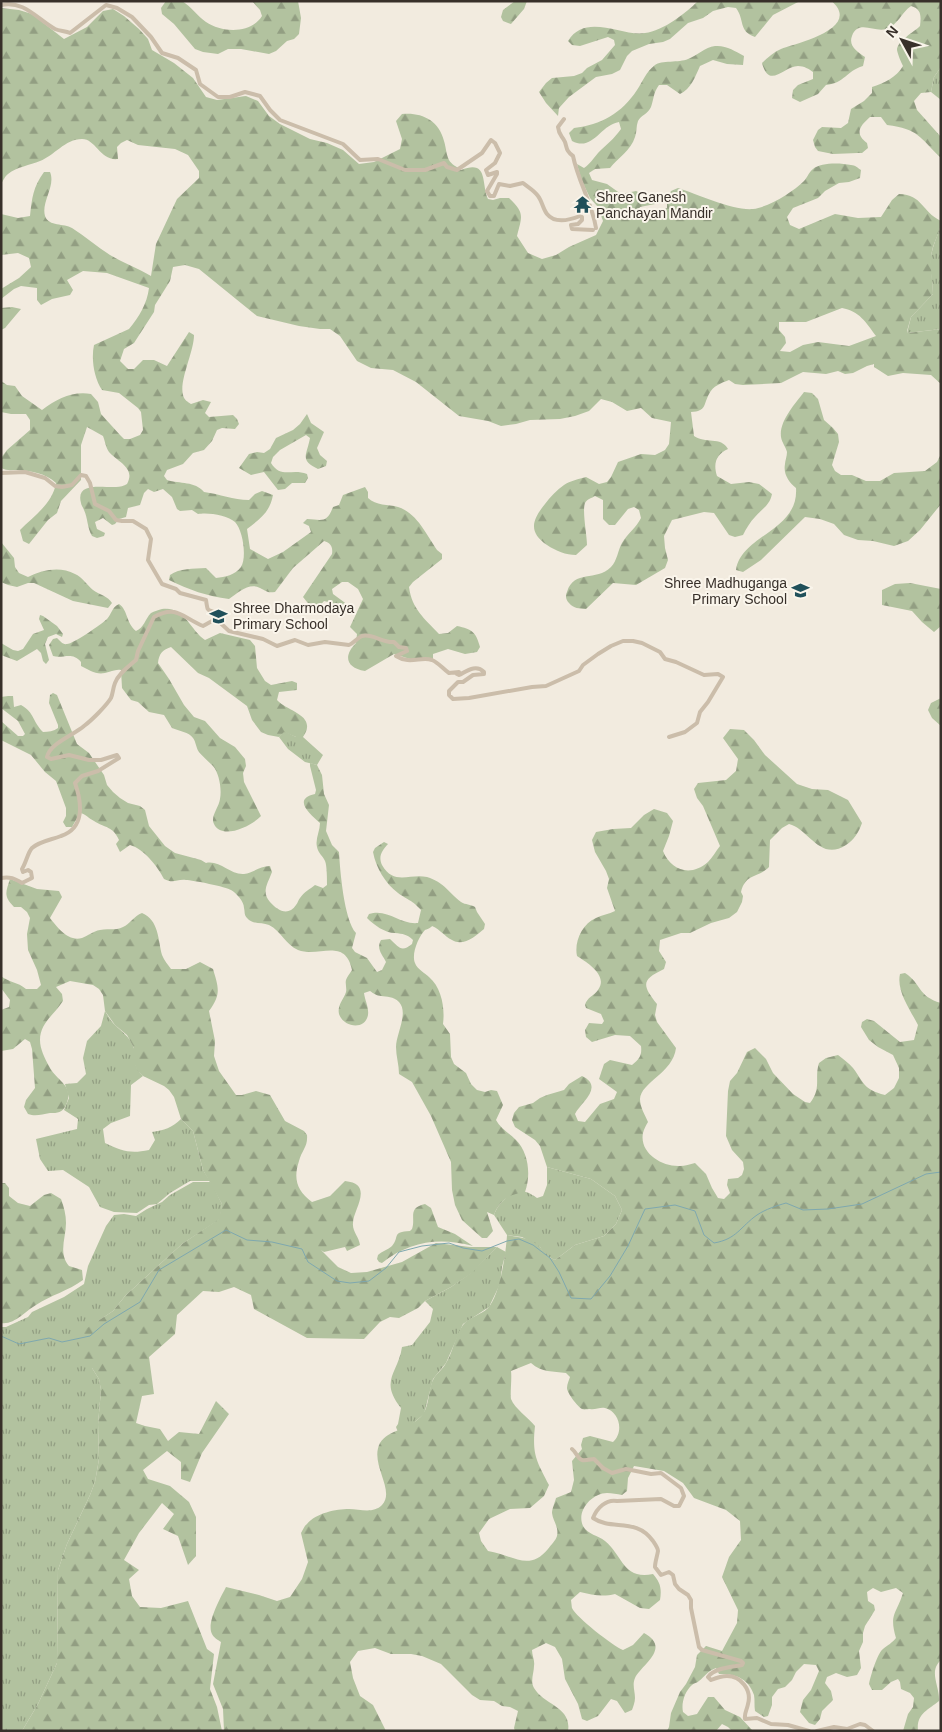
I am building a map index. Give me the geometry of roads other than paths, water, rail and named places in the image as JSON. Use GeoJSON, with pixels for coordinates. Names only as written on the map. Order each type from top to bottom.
{"type":"FeatureCollection","features":[{"type":"Feature","properties":{"kind":"street"},"geometry":{"type":"LineString","coordinates":[[1,5],[9,3],[23,6],[56,30],[70,33],[106,5],[117,8],[132,17],[151,37],[162,53],[178,58],[196,70],[200,84],[218,97],[230,97],[245,92],[260,96],[280,120],[343,144],[360,160],[378,159],[405,170],[425,170],[444,163],[447,167],[457,170],[482,153],[491,140],[500,154],[495,163],[486,170],[488,175],[497,172],[488,191],[490,196],[494,196],[500,184],[510,186],[523,183],[538,195],[546,213],[550,217],[567,220],[580,216],[582,220],[578,224],[571,224],[572,229],[594,229],[594,219],[579,181],[572,156],[559,135],[558,127],[564,119]]}},
{"type":"Feature","properties":{"kind":"street"},"geometry":{"type":"LineString","coordinates":[[1,473],[25,472],[45,478],[55,486],[62,488],[72,485],[81,475],[86,476],[90,483],[95,504],[109,511],[116,520],[122,522],[132,521],[146,530],[150,539],[148,560],[159,581],[180,593],[206,600],[207,609],[218,614],[203,626],[181,613],[163,613],[154,617],[138,651],[136,660],[118,678],[111,698],[84,726],[65,737],[54,747],[47,757],[51,759],[69,754],[89,760],[101,760],[117,755],[119,758],[98,771],[82,776],[75,783],[80,810],[78,823],[69,833],[46,840],[33,847],[22,869],[23,872],[28,870],[31,872],[32,878],[22,883],[14,878],[1,878]]}},
{"type":"Feature","properties":{"kind":"street"},"geometry":{"type":"LineString","coordinates":[[215,618],[229,631],[264,640],[277,646],[295,640],[312,645],[325,642],[349,645],[363,636],[372,636],[383,641],[394,642],[399,647],[406,648],[407,651],[396,656],[399,658],[410,661],[430,659],[449,673],[459,672],[457,674],[459,675],[476,668],[484,672],[484,674],[473,675],[453,686],[449,691],[449,695],[453,699],[546,686],[579,671],[583,665],[611,646],[623,641],[642,643],[660,652],[666,659],[704,675],[718,674],[723,677],[700,712],[697,723],[685,732],[669,737]]}},
{"type":"Feature","properties":{"kind":"street"},"geometry":{"type":"LineString","coordinates":[[572,1449],[577,1452],[579,1458],[583,1460],[594,1459],[603,1468],[612,1473],[626,1469],[651,1474],[661,1473],[680,1488],[684,1496],[679,1506],[674,1506],[661,1499],[617,1502],[612,1500],[606,1501],[593,1518],[600,1521],[627,1525],[646,1533],[654,1542],[658,1550],[655,1567],[661,1575],[669,1572],[673,1576],[675,1584],[691,1600],[699,1647],[702,1650],[743,1663],[742,1666],[716,1670],[708,1677],[711,1680],[721,1676],[730,1676],[743,1683],[749,1696],[744,1714],[745,1719],[757,1718],[771,1724],[788,1725],[809,1731]]}},
{"type":"Feature","properties":{"kind":"street"},"geometry":{"type":"LineString","coordinates":[[817,1731],[834,1727],[847,1729],[860,1724],[873,1731]]}},
{"type":"Feature","properties":{"kind":"waterway"},"geometry":{"type":"LineString","coordinates":[[1,1336],[19,1344],[49,1338],[62,1342],[90,1336],[104,1324],[140,1302],[159,1270],[226,1230],[247,1240],[272,1242],[302,1249],[308,1262],[337,1281],[350,1283],[369,1281],[386,1268],[399,1252],[422,1246],[449,1243],[463,1248],[482,1251],[507,1241],[519,1239],[533,1245],[550,1258],[571,1298],[591,1299],[610,1276],[628,1246],[645,1209],[675,1205],[695,1211],[704,1235],[714,1243],[728,1239],[751,1219],[767,1209],[779,1205],[786,1203],[803,1210],[828,1209],[862,1204],[926,1174],[941,1172]]}},
{"type":"Feature","properties":{"kind":"place","name":"Shree Ganesh Panchayan Mandir"},"geometry":{"type":"Point","coordinates":[582,205]}},
{"type":"Feature","properties":{"kind":"place","name":"Shree Madhuganga Primary School"},"geometry":{"type":"Point","coordinates":[801,591]}},
{"type":"Feature","properties":{"kind":"place","name":"Shree Dharmodaya Primary School"},"geometry":{"type":"Point","coordinates":[219,616]}}]}
